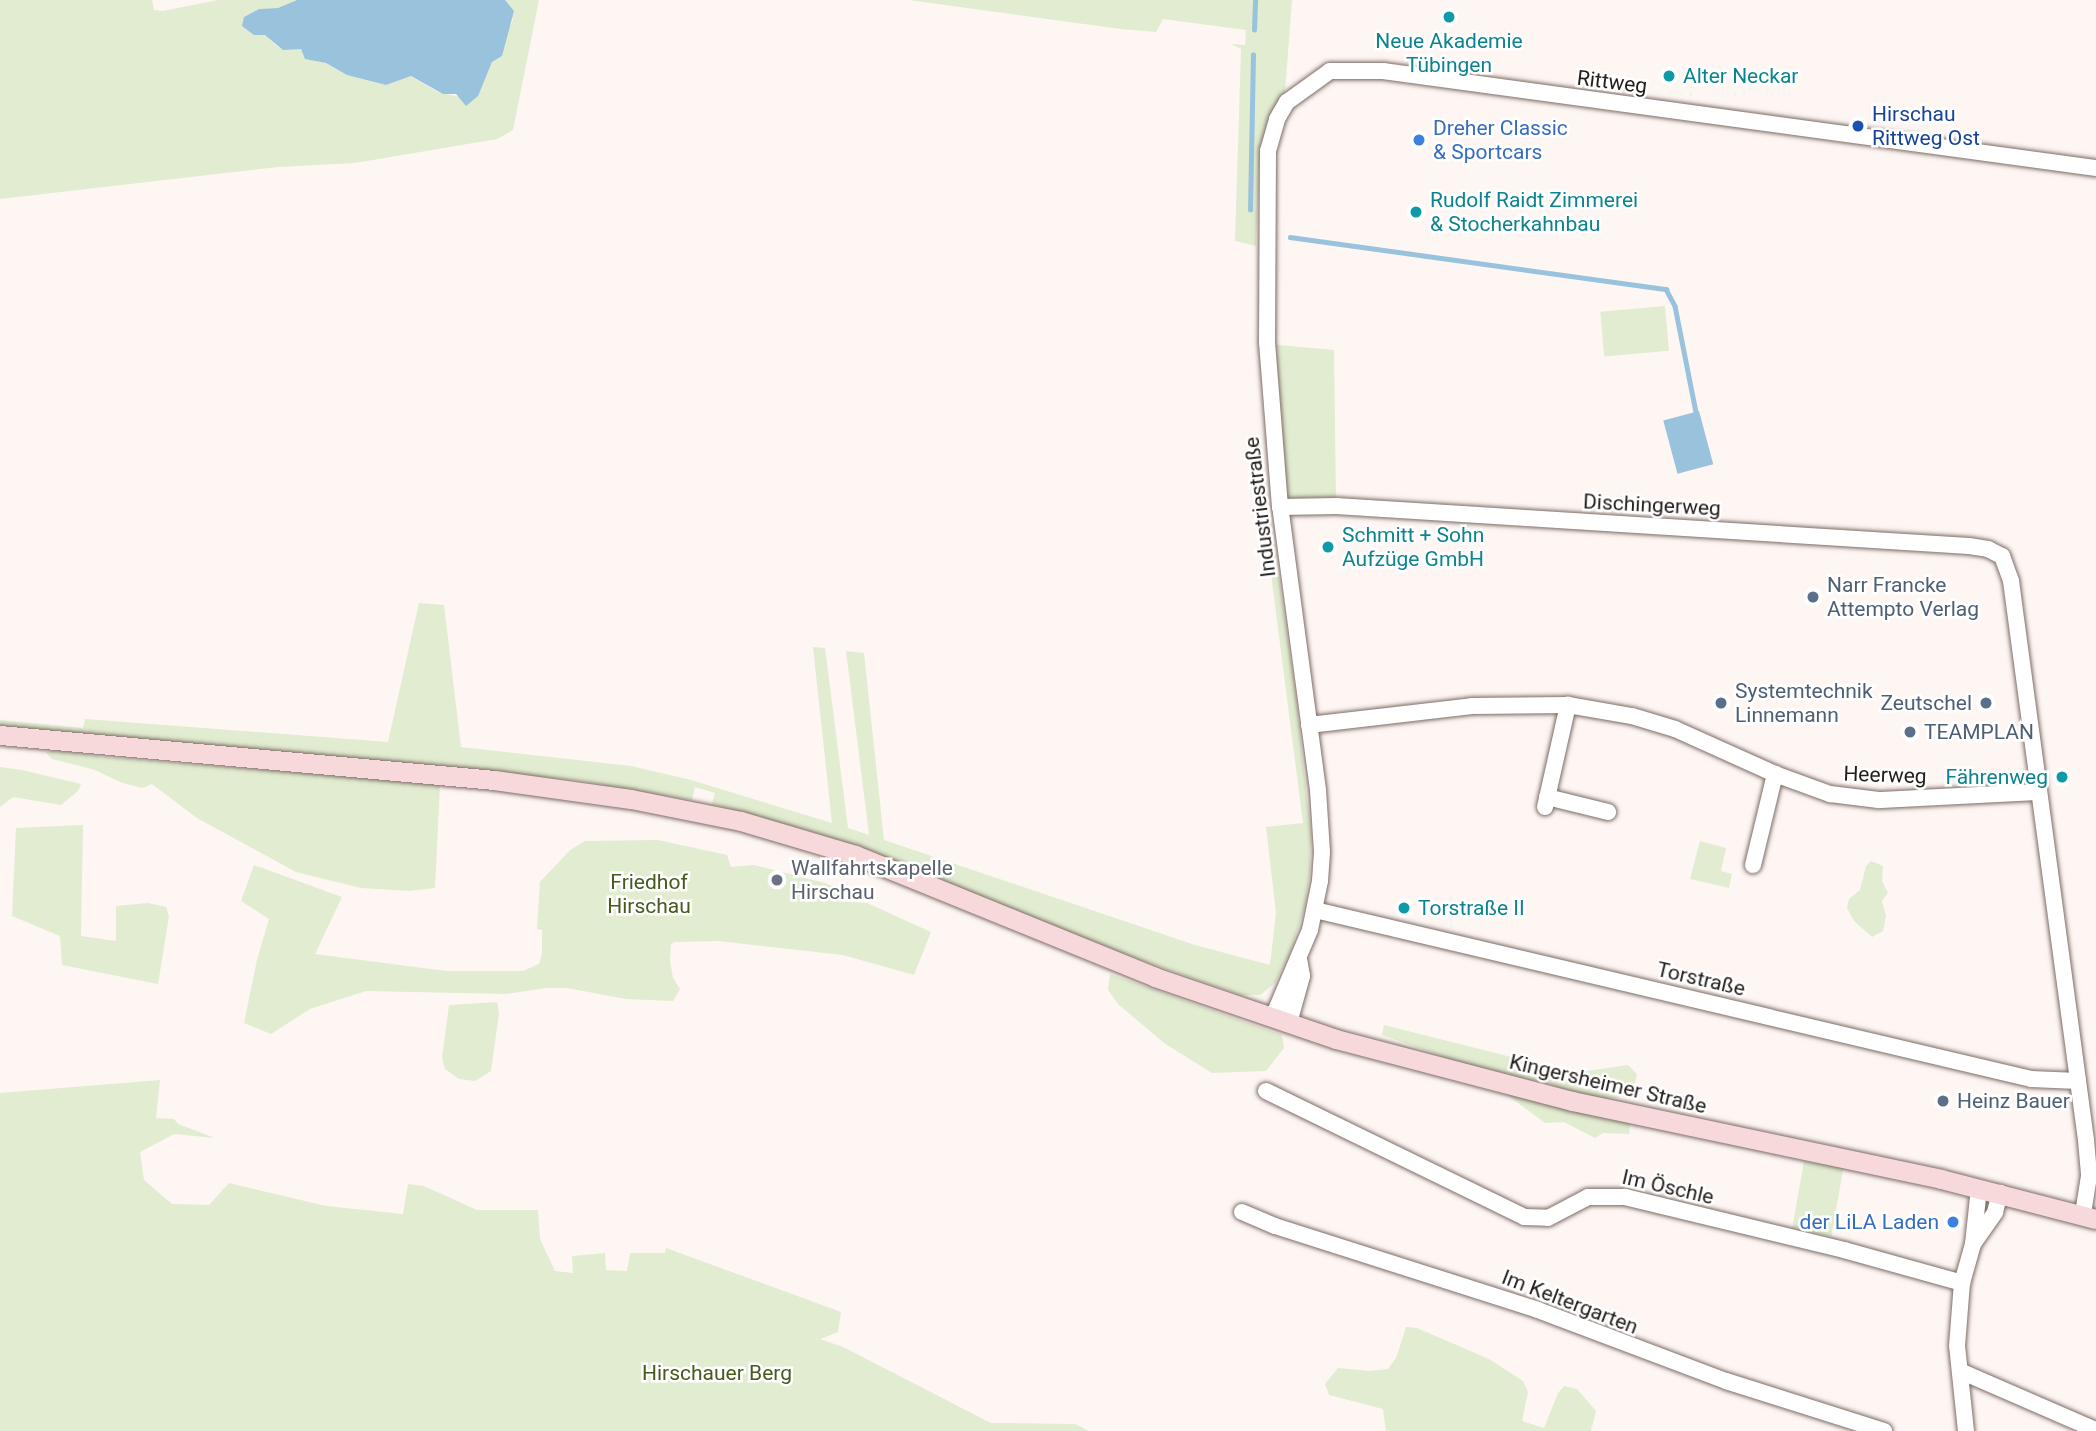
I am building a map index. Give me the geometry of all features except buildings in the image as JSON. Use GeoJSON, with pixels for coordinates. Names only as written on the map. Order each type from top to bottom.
{"type":"FeatureCollection","features":[{"type":"Feature","properties":{"kind":"main road","name":"Kingersheimer Straße"},"geometry":{"type":"LineString","coordinates":[[0,735],[494,780],[684,808],[787,833],[855,855],[1119,963],[1281,1020],[1423,1064],[1572,1101],[1979,1188],[2090,1217]]}},
{"type":"Feature","properties":{"kind":"street","name":"Rittweg"},"geometry":{"type":"LineString","coordinates":[[1330,71],[1383,71],[2096,168]]}},
{"type":"Feature","properties":{"kind":"street","name":"Industriestraße"},"geometry":{"type":"LineString","coordinates":[[1281,1020],[1302,976],[1299,959],[1315,910],[1322,867],[1322,835],[1280,507],[1267,343],[1268,150],[1282,108],[1297,92],[1330,71]]}},
{"type":"Feature","properties":{"kind":"street","name":"Dischingerweg"},"geometry":{"type":"LineString","coordinates":[[1280,507],[1336,506],[1969,546],[1996,552],[2009,571],[2039,792]]}},
{"type":"Feature","properties":{"kind":"street","name":"Heerweg"},"geometry":{"type":"LineString","coordinates":[[1309,725],[1472,706],[1568,705],[1632,716],[1675,729],[1774,774],[1830,794],[1865,800],[2039,792]]}},
{"type":"Feature","properties":{"kind":"street"},"geometry":{"type":"LineString","coordinates":[[1568,705],[1546,802],[1608,812]]}},
{"type":"Feature","properties":{"kind":"street"},"geometry":{"type":"LineString","coordinates":[[1753,865],[1774,774]]}},
{"type":"Feature","properties":{"kind":"street"},"geometry":{"type":"LineString","coordinates":[[2039,792],[2078,1081],[2091,1138],[2090,1217]]}},
{"type":"Feature","properties":{"kind":"street","name":"Torstraße"},"geometry":{"type":"LineString","coordinates":[[1315,910],[2019,1076],[2046,1082],[2078,1081]]}},
{"type":"Feature","properties":{"kind":"street","name":"Im Öschle"},"geometry":{"type":"LineString","coordinates":[[1266,1091],[1524,1217],[1548,1218],[1588,1197],[1625,1197],[1844,1250],[1962,1283]]}},
{"type":"Feature","properties":{"kind":"street"},"geometry":{"type":"LineString","coordinates":[[1966,1431],[1957,1338],[1962,1283],[1973,1244],[1979,1188]]}},
{"type":"Feature","properties":{"kind":"street"},"geometry":{"type":"LineString","coordinates":[[1973,1244],[1996,1212],[2000,1193]]}},
{"type":"Feature","properties":{"kind":"street","name":"Im Keltergarten"},"geometry":{"type":"LineString","coordinates":[[1242,1212],[1275,1226],[1538,1310],[1726,1381],[1884,1431]]}},
{"type":"Feature","properties":{"kind":"street"},"geometry":{"type":"LineString","coordinates":[[1961,1371],[2096,1430]]}},
{"type":"Feature","properties":{"kind":"green space"},"geometry":{"type":"Polygon","coordinates":[[[0,0],[152,0],[154,10],[163,11],[218,0],[297,0],[278,8],[259,9],[244,17],[257,35],[266,35],[278,47],[301,49],[306,59],[326,63],[347,75],[386,85],[410,76],[438,92],[460,97],[488,72],[492,62],[502,56],[506,34],[513,20],[505,0],[539,0],[513,130],[497,139],[355,163],[278,167],[0,199],[0,0]]]}},
{"type":"Feature","properties":{"kind":"green space"},"geometry":{"type":"Polygon","coordinates":[[[909,0],[1292,0],[1285,92],[1273,110],[1260,148],[1256,246],[1235,241],[1241,49],[1231,44],[1245,45],[1246,30],[1163,19],[1156,32],[1121,29],[909,0]]]}},
{"type":"Feature","properties":{"kind":"green space"},"geometry":{"type":"Polygon","coordinates":[[[1665,306],[1669,351],[1604,356],[1600,312],[1665,306]]]}},
{"type":"Feature","properties":{"kind":"green space"},"geometry":{"type":"Polygon","coordinates":[[[1268,344],[1334,350],[1336,502],[1280,499],[1268,344]]]}},
{"type":"Feature","properties":{"kind":"green space"},"geometry":{"type":"Polygon","coordinates":[[[1261,496],[1267,496],[1295,689],[1311,834],[1310,873],[1304,910],[1291,950],[1275,983],[1260,995],[1240,995],[1130,956],[816,833],[712,804],[715,793],[695,787],[692,800],[575,780],[0,729],[0,720],[83,728],[85,719],[388,742],[419,603],[444,605],[461,747],[631,766],[691,780],[832,823],[813,647],[825,648],[848,828],[869,835],[846,651],[864,653],[884,840],[1195,945],[1270,965],[1276,913],[1266,827],[1303,823],[1261,496]]]}},
{"type":"Feature","properties":{"kind":"green space"},"geometry":{"type":"Polygon","coordinates":[[[56,750],[104,757],[440,784],[435,888],[409,891],[361,888],[296,872],[197,818],[152,784],[142,788],[123,783],[92,769],[52,759],[45,752],[56,750]]]}},
{"type":"Feature","properties":{"kind":"green space"},"geometry":{"type":"Polygon","coordinates":[[[0,767],[81,784],[78,791],[61,805],[13,797],[0,807],[0,767]]]}},
{"type":"Feature","properties":{"kind":"green space"},"geometry":{"type":"Polygon","coordinates":[[[83,825],[81,936],[116,941],[116,906],[148,903],[166,907],[169,916],[158,984],[62,965],[60,936],[12,916],[16,828],[83,825]]]}},
{"type":"Feature","properties":{"kind":"green space","name":"Friedhof Hirschau"},"geometry":{"type":"Polygon","coordinates":[[[658,840],[727,855],[731,867],[754,865],[825,883],[846,892],[851,902],[867,903],[931,932],[914,975],[843,955],[718,941],[675,942],[671,944],[670,961],[673,978],[680,989],[673,1001],[626,999],[567,988],[507,994],[366,991],[310,1009],[271,1034],[244,1023],[269,919],[241,901],[254,865],[342,897],[315,954],[446,971],[523,971],[539,964],[542,954],[542,930],[537,929],[540,882],[570,850],[585,841],[658,840]]]}},
{"type":"Feature","properties":{"kind":"green space"},"geometry":{"type":"Polygon","coordinates":[[[1700,841],[1726,848],[1721,871],[1732,874],[1729,888],[1690,879],[1700,841]]]}},
{"type":"Feature","properties":{"kind":"green space"},"geometry":{"type":"Polygon","coordinates":[[[1871,861],[1883,866],[1882,881],[1888,893],[1882,901],[1886,916],[1883,931],[1872,937],[1854,921],[1847,908],[1849,899],[1860,890],[1866,866],[1871,861]]]}},
{"type":"Feature","properties":{"kind":"green space"},"geometry":{"type":"Polygon","coordinates":[[[1110,974],[1282,1035],[1284,1048],[1266,1071],[1212,1073],[1164,1043],[1118,1004],[1108,990],[1110,974]]]}},
{"type":"Feature","properties":{"kind":"green space"},"geometry":{"type":"Polygon","coordinates":[[[497,1002],[499,1013],[491,1071],[475,1081],[459,1079],[445,1069],[442,1058],[449,1005],[497,1002]]]}},
{"type":"Feature","properties":{"kind":"green space"},"geometry":{"type":"Polygon","coordinates":[[[1384,1025],[1574,1073],[1628,1065],[1637,1074],[1634,1087],[1623,1097],[1606,1099],[1572,1093],[1550,1084],[1469,1066],[1382,1035],[1384,1025]]]}},
{"type":"Feature","properties":{"kind":"green space","name":"Hirschauer Berg"},"geometry":{"type":"Polygon","coordinates":[[[160,1080],[156,1118],[174,1119],[178,1124],[215,1138],[174,1134],[140,1152],[144,1180],[172,1204],[209,1205],[229,1183],[326,1206],[403,1214],[408,1184],[424,1186],[477,1210],[538,1210],[540,1239],[555,1271],[573,1273],[572,1256],[605,1253],[606,1270],[627,1271],[630,1253],[665,1253],[666,1248],[841,1312],[838,1332],[820,1339],[843,1347],[991,1423],[1075,1424],[1089,1431],[0,1431],[0,1093],[160,1080]]]}},
{"type":"Feature","properties":{"kind":"green space"},"geometry":{"type":"Polygon","coordinates":[[[1502,1091],[1616,1117],[1630,1123],[1629,1134],[1603,1133],[1595,1138],[1564,1122],[1545,1123],[1502,1091]]]}},
{"type":"Feature","properties":{"kind":"green space"},"geometry":{"type":"Polygon","coordinates":[[[1804,1161],[1843,1168],[1831,1236],[1792,1229],[1804,1161]]]}},
{"type":"Feature","properties":{"kind":"green space"},"geometry":{"type":"Polygon","coordinates":[[[1406,1327],[1417,1328],[1489,1359],[1523,1381],[1528,1392],[1522,1421],[1544,1428],[1558,1393],[1564,1386],[1577,1389],[1596,1411],[1591,1431],[1386,1431],[1383,1409],[1329,1395],[1325,1384],[1338,1368],[1370,1371],[1388,1369],[1396,1358],[1406,1327]]]}},
{"type":"Feature","properties":{"kind":"water"},"geometry":{"type":"Polygon","coordinates":[[[297,0],[505,0],[514,11],[502,56],[492,62],[478,96],[466,106],[456,94],[443,94],[411,76],[386,85],[347,75],[326,63],[305,59],[301,49],[283,50],[265,35],[254,35],[242,26],[244,17],[259,9],[278,8],[297,0]]]}},
{"type":"Feature","properties":{"kind":"water"},"geometry":{"type":"Polygon","coordinates":[[[1699,411],[1713,464],[1677,474],[1663,421],[1699,411]]]}},
{"type":"Feature","properties":{"kind":"waterway"},"geometry":{"type":"LineString","coordinates":[[1254,30],[1255,0]]}},
{"type":"Feature","properties":{"kind":"waterway"},"geometry":{"type":"LineString","coordinates":[[1250,210],[1253,55]]}},
{"type":"Feature","properties":{"kind":"waterway"},"geometry":{"type":"LineString","coordinates":[[1290,237],[1666,289],[1675,306],[1696,412]]}},
{"type":"Feature","properties":{"kind":"place","name":"Neue Akademie Tübingen"},"geometry":{"type":"Point","coordinates":[1449,17]}},
{"type":"Feature","properties":{"kind":"place","name":"Alter Neckar"},"geometry":{"type":"Point","coordinates":[1669,76]}},
{"type":"Feature","properties":{"kind":"place","name":"Hirschau Rittweg Ost"},"geometry":{"type":"Point","coordinates":[1858,126]}},
{"type":"Feature","properties":{"kind":"place","name":"Dreher Classic & Sportcars"},"geometry":{"type":"Point","coordinates":[1419,140]}},
{"type":"Feature","properties":{"kind":"place","name":"Rudolf Raidt Zimmerei & Stocherkahnbau"},"geometry":{"type":"Point","coordinates":[1416,212]}},
{"type":"Feature","properties":{"kind":"place","name":"Schmitt + Sohn Aufzüge GmbH"},"geometry":{"type":"Point","coordinates":[1328,547]}},
{"type":"Feature","properties":{"kind":"place","name":"Narr Francke Attempto Verlag"},"geometry":{"type":"Point","coordinates":[1813,597]}},
{"type":"Feature","properties":{"kind":"place","name":"Systemtechnik Linnemann"},"geometry":{"type":"Point","coordinates":[1721,703]}},
{"type":"Feature","properties":{"kind":"place","name":"Zeutschel"},"geometry":{"type":"Point","coordinates":[1986,703]}},
{"type":"Feature","properties":{"kind":"place","name":"TEAMPLAN"},"geometry":{"type":"Point","coordinates":[1910,732]}},
{"type":"Feature","properties":{"kind":"place","name":"Fährenweg"},"geometry":{"type":"Point","coordinates":[2062,777]}},
{"type":"Feature","properties":{"kind":"place","name":"Wallfahrtskapelle Hirschau"},"geometry":{"type":"Point","coordinates":[777,880]}},
{"type":"Feature","properties":{"kind":"place","name":"Torstraße II"},"geometry":{"type":"Point","coordinates":[1404,908]}},
{"type":"Feature","properties":{"kind":"place","name":"Heinz Bauer"},"geometry":{"type":"Point","coordinates":[1943,1101]}},
{"type":"Feature","properties":{"kind":"place","name":"der LiLA Laden"},"geometry":{"type":"Point","coordinates":[1953,1222]}}]}
